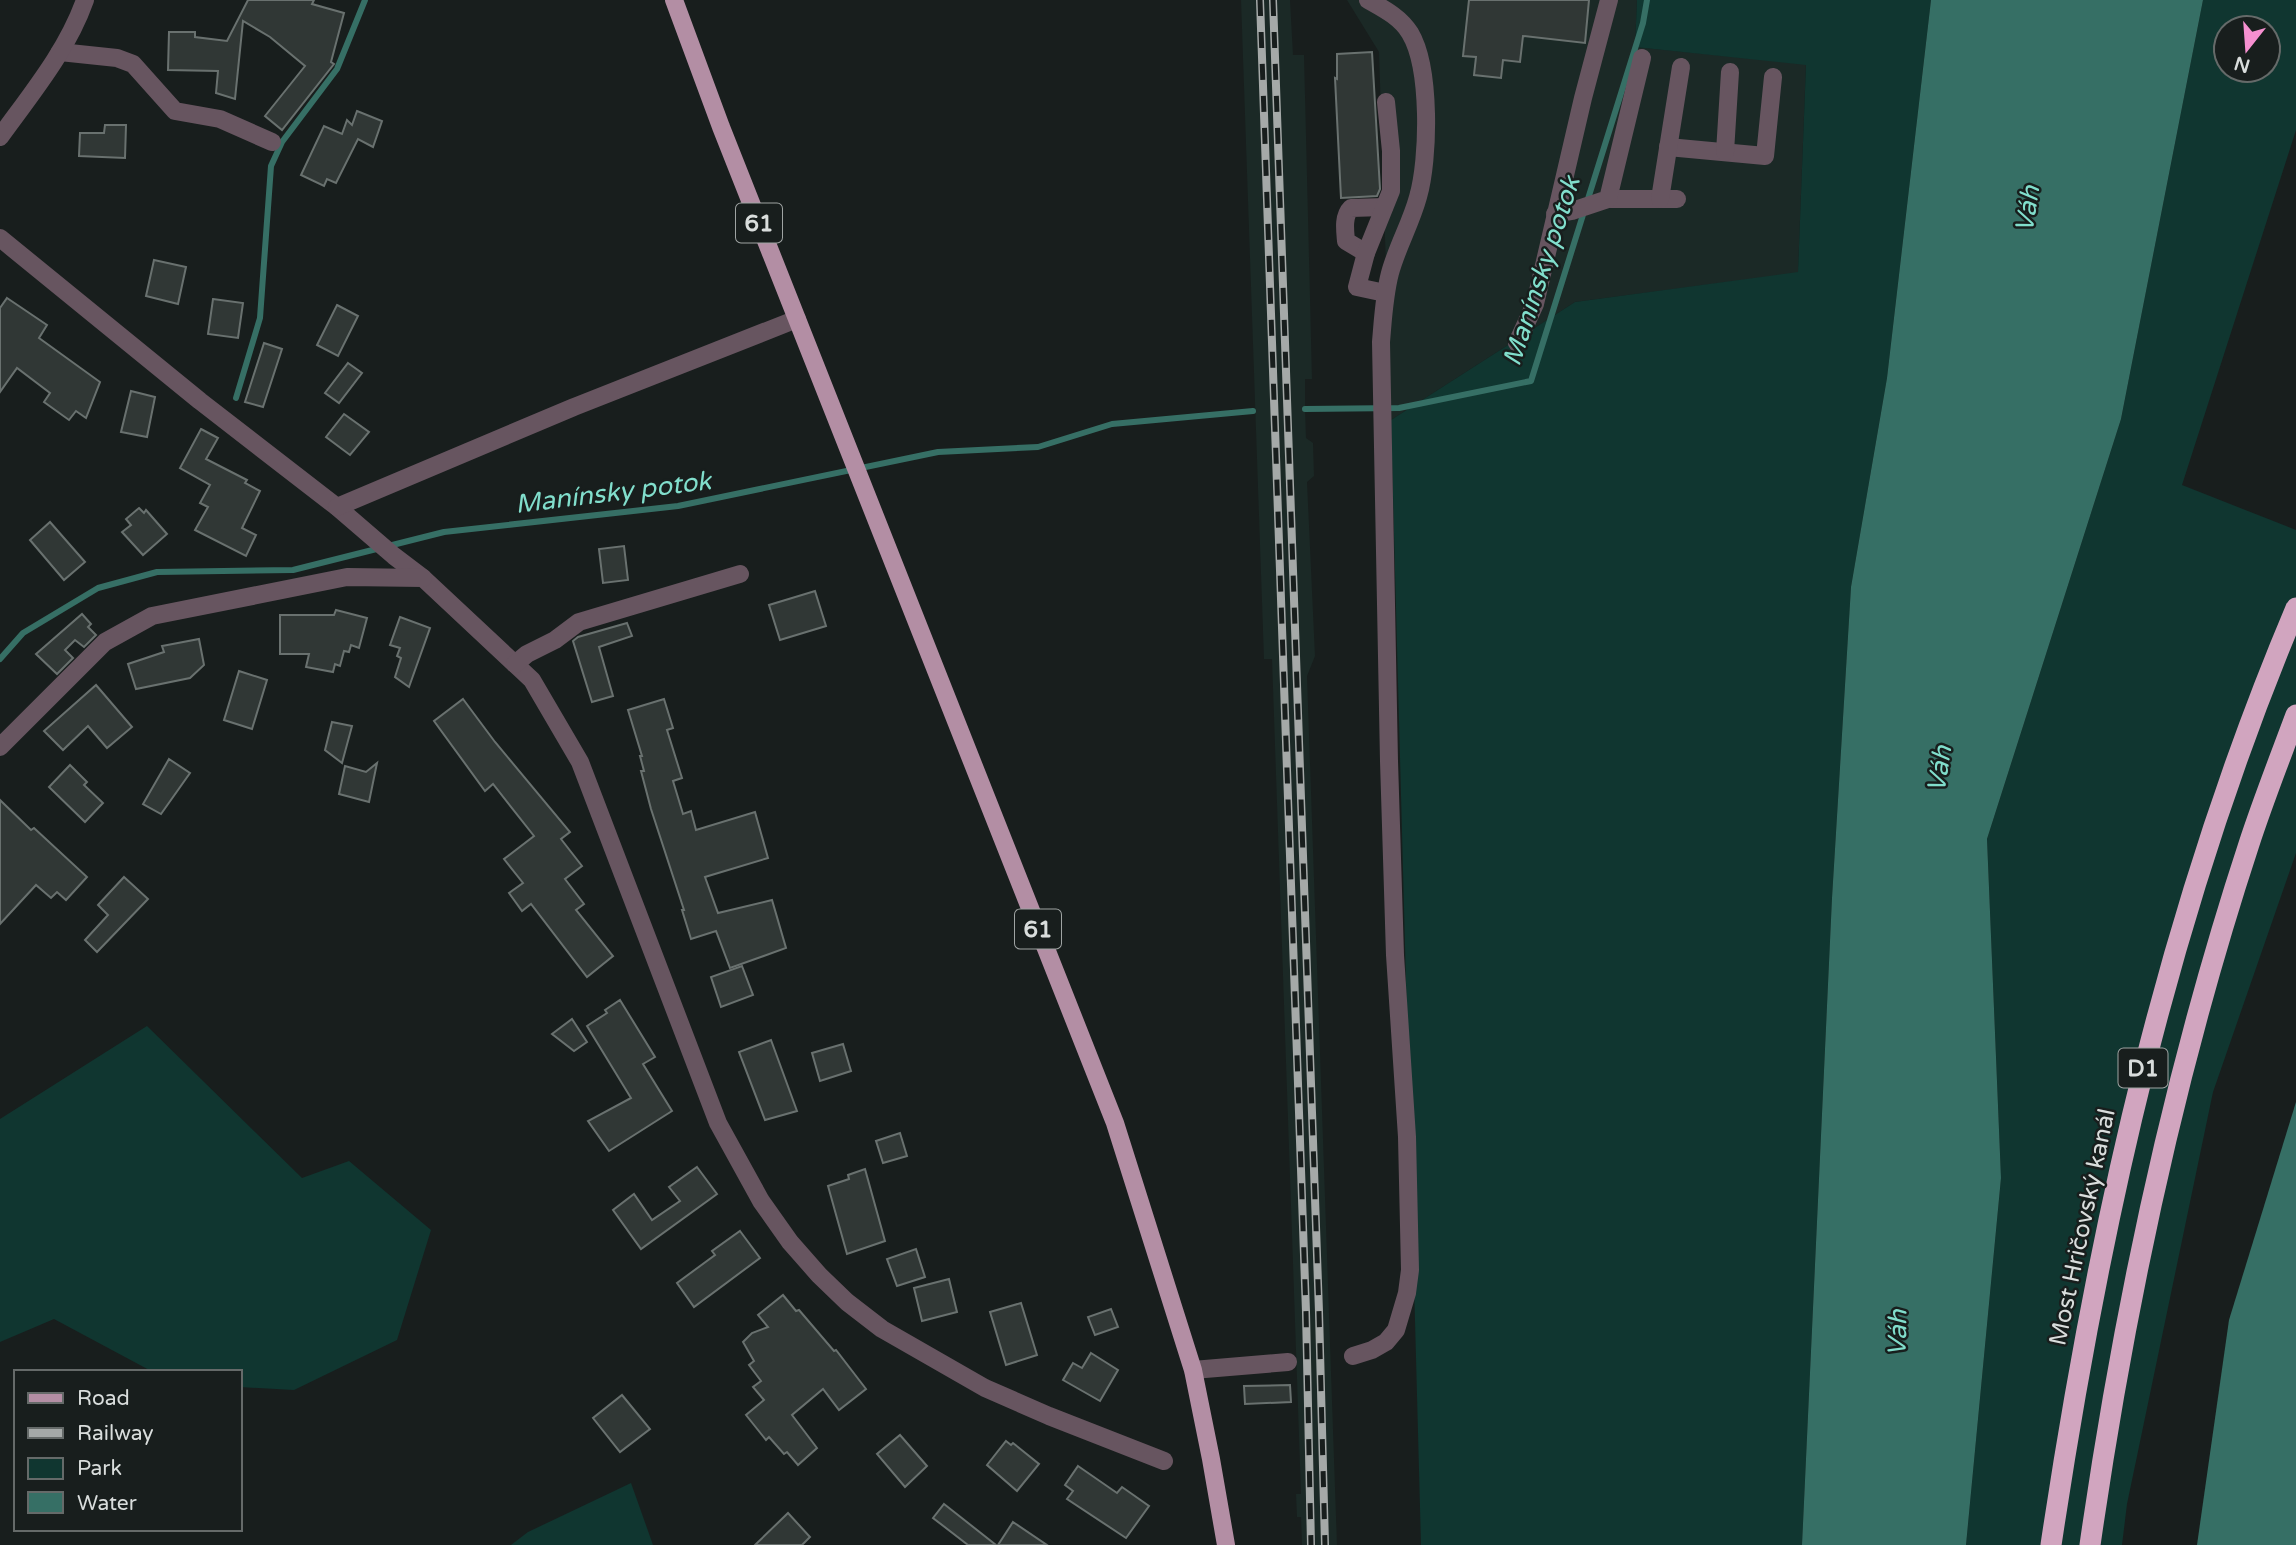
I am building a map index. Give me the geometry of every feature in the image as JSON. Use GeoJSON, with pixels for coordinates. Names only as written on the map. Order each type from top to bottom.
{"type":"FeatureCollection","features":[{"type":"Feature","properties":{"kind":"highway","name":"Most Hričovský kanál"},"geometry":{"type":"LineString","coordinates":[[2051,1545],[2089,1313],[2121,1161],[2158,1007],[2210,832],[2262,688],[2296,608]]}},
{"type":"Feature","properties":{"kind":"highway","name":"D1"},"geometry":{"type":"LineString","coordinates":[[2090,1545],[2104,1450],[2158,1169],[2196,1022],[2249,844],[2296,715]]}},
{"type":"Feature","properties":{"kind":"main road","name":"61"},"geometry":{"type":"LineString","coordinates":[[674,0],[866,495],[1115,1123],[1193,1370],[1226,1545]]}},
{"type":"Feature","properties":{"kind":"street"},"geometry":{"type":"LineString","coordinates":[[0,137],[60,52],[77,22],[85,0]]}},
{"type":"Feature","properties":{"kind":"street"},"geometry":{"type":"LineString","coordinates":[[1353,1356],[1386,1342],[1396,1330],[1407,1293],[1410,1270],[1408,1138],[1395,955],[1381,342],[1385,293],[1421,186],[1426,140],[1419,58],[1409,31],[1393,15],[1368,0]]}},
{"type":"Feature","properties":{"kind":"street"},"geometry":{"type":"LineString","coordinates":[[1517,343],[1535,304],[1609,0]]}},
{"type":"Feature","properties":{"kind":"street"},"geometry":{"type":"LineString","coordinates":[[60,52],[117,58],[133,64],[175,111],[220,119],[272,142]]}},
{"type":"Feature","properties":{"kind":"street"},"geometry":{"type":"LineString","coordinates":[[1608,199],[1642,58]]}},
{"type":"Feature","properties":{"kind":"street"},"geometry":{"type":"LineString","coordinates":[[1555,214],[1608,199],[1668,199],[1668,147],[1681,67]]}},
{"type":"Feature","properties":{"kind":"street"},"geometry":{"type":"LineString","coordinates":[[1725,152],[1730,72]]}},
{"type":"Feature","properties":{"kind":"street"},"geometry":{"type":"LineString","coordinates":[[1668,147],[1765,156],[1773,77]]}},
{"type":"Feature","properties":{"kind":"street"},"geometry":{"type":"LineString","coordinates":[[1385,293],[1357,287],[1366,253],[1391,191],[1386,102]]}},
{"type":"Feature","properties":{"kind":"street"},"geometry":{"type":"LineString","coordinates":[[1366,253],[1346,241],[1345,218],[1351,208],[1384,207]]}},
{"type":"Feature","properties":{"kind":"street"},"geometry":{"type":"LineString","coordinates":[[0,239],[423,578],[532,680],[580,762],[718,1123],[761,1201],[818,1275],[882,1329],[985,1388],[1164,1461]]}},
{"type":"Feature","properties":{"kind":"street"},"geometry":{"type":"LineString","coordinates":[[337,507],[573,407],[797,319]]}},
{"type":"Feature","properties":{"kind":"street"},"geometry":{"type":"LineString","coordinates":[[515,664],[579,622],[740,574]]}},
{"type":"Feature","properties":{"kind":"street"},"geometry":{"type":"LineString","coordinates":[[0,747],[104,642],[152,616],[347,577],[423,578]]}},
{"type":"Feature","properties":{"kind":"street"},"geometry":{"type":"LineString","coordinates":[[1193,1370],[1288,1362]]}},
{"type":"Feature","properties":{"kind":"shaded area"},"geometry":{"type":"Polygon","coordinates":[[[1241,0],[1290,0],[1293,55],[1304,55],[1312,379],[1305,379],[1305,409],[1306,438],[1313,443],[1314,476],[1307,482],[1315,656],[1307,676],[1337,1545],[1302,1545],[1301,1517],[1297,1517],[1296,1494],[1301,1494],[1272,659],[1264,659],[1241,0]]]}},
{"type":"Feature","properties":{"kind":"shaded area"},"geometry":{"type":"Polygon","coordinates":[[[1347,0],[1637,0],[1635,47],[1806,64],[1798,273],[1575,302],[1391,420],[1379,52],[1347,0]]]}},
{"type":"Feature","properties":{"kind":"green space"},"geometry":{"type":"Polygon","coordinates":[[[1637,0],[1931,0],[1887,378],[1851,587],[1832,898],[1802,1545],[1421,1545],[1391,420],[1575,302],[1798,272],[1806,65],[1635,47],[1637,0]]]}},
{"type":"Feature","properties":{"kind":"green space"},"geometry":{"type":"Polygon","coordinates":[[[2203,0],[2296,0],[2296,130],[2182,485],[2296,530],[2296,853],[2213,1092],[2127,1504],[2122,1545],[1966,1545],[2001,1178],[1987,839],[2121,419],[2203,0]]]}},
{"type":"Feature","properties":{"kind":"green space"},"geometry":{"type":"Polygon","coordinates":[[[147,1026],[302,1178],[349,1161],[431,1230],[397,1340],[294,1390],[242,1387],[242,1370],[149,1370],[54,1319],[0,1342],[0,1119],[147,1026]]]}},
{"type":"Feature","properties":{"kind":"green space"},"geometry":{"type":"Polygon","coordinates":[[[631,1483],[653,1545],[511,1545],[528,1532],[631,1483]]]}},
{"type":"Feature","properties":{"kind":"water","name":"Váh"},"geometry":{"type":"Polygon","coordinates":[[[1931,0],[2203,0],[2121,419],[1987,839],[2001,1178],[1966,1545],[1802,1545],[1832,898],[1851,587],[1887,378],[1931,0]]]}},
{"type":"Feature","properties":{"kind":"water"},"geometry":{"type":"Polygon","coordinates":[[[2296,1102],[2296,1545],[2197,1545],[2229,1320],[2296,1102]]]}},
{"type":"Feature","properties":{"kind":"building"},"geometry":{"type":"Polygon","coordinates":[[[248,0],[314,0],[312,4],[344,13],[331,62],[334,64],[282,130],[265,116],[305,66],[270,37],[243,21],[235,99],[216,93],[218,71],[168,70],[169,32],[195,32],[195,37],[227,41],[248,0]]]}},
{"type":"Feature","properties":{"kind":"building"},"geometry":{"type":"Polygon","coordinates":[[[1469,0],[1589,0],[1585,43],[1523,36],[1520,62],[1503,60],[1501,78],[1474,75],[1476,57],[1463,56],[1469,0]]]}},
{"type":"Feature","properties":{"kind":"building"},"geometry":{"type":"Polygon","coordinates":[[[1372,52],[1380,189],[1377,196],[1341,198],[1335,78],[1337,79],[1337,54],[1372,52]]]}},
{"type":"Feature","properties":{"kind":"building"},"geometry":{"type":"Polygon","coordinates":[[[357,111],[382,121],[373,147],[358,139],[336,183],[327,179],[324,186],[301,175],[324,126],[342,134],[347,120],[352,125],[357,111]]]}},
{"type":"Feature","properties":{"kind":"building"},"geometry":{"type":"Polygon","coordinates":[[[105,125],[126,125],[125,158],[79,156],[80,133],[104,133],[105,125]]]}},
{"type":"Feature","properties":{"kind":"building"},"geometry":{"type":"Polygon","coordinates":[[[154,260],[186,267],[178,304],[146,296],[154,260]]]}},
{"type":"Feature","properties":{"kind":"building"},"geometry":{"type":"Polygon","coordinates":[[[7,298],[47,325],[39,338],[100,382],[86,418],[76,411],[69,420],[44,402],[50,393],[17,368],[0,392],[0,308],[7,298]]]}},
{"type":"Feature","properties":{"kind":"building"},"geometry":{"type":"Polygon","coordinates":[[[213,299],[243,303],[238,338],[208,334],[213,299]]]}},
{"type":"Feature","properties":{"kind":"building"},"geometry":{"type":"Polygon","coordinates":[[[337,305],[358,316],[338,356],[317,345],[337,305]]]}},
{"type":"Feature","properties":{"kind":"building"},"geometry":{"type":"Polygon","coordinates":[[[264,343],[282,349],[263,407],[245,402],[264,343]]]}},
{"type":"Feature","properties":{"kind":"building"},"geometry":{"type":"Polygon","coordinates":[[[348,363],[362,373],[339,403],[325,393],[348,363]]]}},
{"type":"Feature","properties":{"kind":"building"},"geometry":{"type":"Polygon","coordinates":[[[131,391],[155,397],[147,437],[121,432],[131,391]]]}},
{"type":"Feature","properties":{"kind":"building"},"geometry":{"type":"Polygon","coordinates":[[[344,414],[369,432],[350,455],[326,437],[344,414]]]}},
{"type":"Feature","properties":{"kind":"building"},"geometry":{"type":"Polygon","coordinates":[[[201,429],[218,438],[206,459],[247,480],[245,483],[260,491],[242,528],[256,535],[246,556],[195,530],[208,507],[200,503],[210,485],[180,468],[201,429]]]}},
{"type":"Feature","properties":{"kind":"building"},"geometry":{"type":"Polygon","coordinates":[[[139,508],[144,513],[146,510],[167,534],[143,555],[122,532],[131,525],[126,519],[139,508]]]}},
{"type":"Feature","properties":{"kind":"building"},"geometry":{"type":"Polygon","coordinates":[[[50,522],[85,562],[64,580],[30,540],[50,522]]]}},
{"type":"Feature","properties":{"kind":"building"},"geometry":{"type":"Polygon","coordinates":[[[624,546],[628,580],[603,583],[599,549],[624,546]]]}},
{"type":"Feature","properties":{"kind":"building"},"geometry":{"type":"Polygon","coordinates":[[[815,591],[826,626],[780,640],[769,605],[815,591]]]}},
{"type":"Feature","properties":{"kind":"building"},"geometry":{"type":"Polygon","coordinates":[[[336,610],[367,618],[359,648],[351,645],[349,652],[344,651],[340,666],[335,664],[333,672],[306,667],[309,654],[280,654],[280,615],[334,615],[336,610]]]}},
{"type":"Feature","properties":{"kind":"building"},"geometry":{"type":"Polygon","coordinates":[[[82,614],[91,624],[88,627],[96,635],[84,647],[75,640],[65,650],[73,658],[57,674],[36,654],[82,614]]]}},
{"type":"Feature","properties":{"kind":"building"},"geometry":{"type":"Polygon","coordinates":[[[400,617],[430,628],[409,687],[395,677],[401,658],[397,656],[400,648],[390,645],[400,617]]]}},
{"type":"Feature","properties":{"kind":"building"},"geometry":{"type":"Polygon","coordinates":[[[627,623],[632,636],[599,647],[613,696],[592,702],[573,641],[578,637],[627,623]]]}},
{"type":"Feature","properties":{"kind":"building"},"geometry":{"type":"Polygon","coordinates":[[[199,639],[204,665],[190,678],[136,689],[128,664],[164,652],[162,646],[199,639]]]}},
{"type":"Feature","properties":{"kind":"building"},"geometry":{"type":"Polygon","coordinates":[[[239,671],[267,680],[252,729],[224,720],[239,671]]]}},
{"type":"Feature","properties":{"kind":"building"},"geometry":{"type":"Polygon","coordinates":[[[96,685],[132,727],[107,748],[88,726],[63,750],[44,731],[96,685]]]}},
{"type":"Feature","properties":{"kind":"building"},"geometry":{"type":"Polygon","coordinates":[[[463,699],[570,832],[561,839],[582,866],[565,879],[584,904],[576,910],[613,956],[587,977],[531,904],[522,911],[509,893],[523,883],[504,859],[534,836],[493,784],[485,791],[434,721],[463,699]]]}},
{"type":"Feature","properties":{"kind":"building"},"geometry":{"type":"Polygon","coordinates":[[[664,699],[673,728],[667,730],[682,778],[673,781],[683,814],[691,811],[696,830],[755,812],[768,858],[705,877],[718,913],[772,900],[786,948],[730,968],[716,931],[691,939],[651,809],[641,771],[644,771],[642,756],[628,710],[664,699]]]}},
{"type":"Feature","properties":{"kind":"building"},"geometry":{"type":"Polygon","coordinates":[[[332,722],[352,726],[342,763],[325,750],[332,722]]]}},
{"type":"Feature","properties":{"kind":"building"},"geometry":{"type":"Polygon","coordinates":[[[169,759],[190,773],[161,814],[143,804],[169,759]]]}},
{"type":"Feature","properties":{"kind":"building"},"geometry":{"type":"Polygon","coordinates":[[[377,763],[369,802],[339,794],[345,766],[366,772],[377,763]]]}},
{"type":"Feature","properties":{"kind":"building"},"geometry":{"type":"Polygon","coordinates":[[[70,765],[87,782],[84,785],[103,803],[85,822],[49,787],[70,765]]]}},
{"type":"Feature","properties":{"kind":"building"},"geometry":{"type":"Polygon","coordinates":[[[0,800],[87,877],[66,900],[57,892],[51,898],[36,885],[0,924],[0,800]]]}},
{"type":"Feature","properties":{"kind":"building"},"geometry":{"type":"Polygon","coordinates":[[[124,877],[148,899],[97,952],[85,940],[108,915],[98,905],[124,877]]]}},
{"type":"Feature","properties":{"kind":"building"},"geometry":{"type":"Polygon","coordinates":[[[742,966],[753,995],[721,1007],[711,977],[742,966]]]}},
{"type":"Feature","properties":{"kind":"building"},"geometry":{"type":"Polygon","coordinates":[[[620,1000],[655,1057],[643,1064],[672,1111],[609,1151],[588,1121],[631,1098],[587,1026],[607,1013],[605,1010],[620,1000]]]}},
{"type":"Feature","properties":{"kind":"building"},"geometry":{"type":"Polygon","coordinates":[[[572,1019],[587,1042],[574,1051],[552,1034],[572,1019]]]}},
{"type":"Feature","properties":{"kind":"building"},"geometry":{"type":"Polygon","coordinates":[[[771,1040],[797,1111],[765,1120],[739,1052],[771,1040]]]}},
{"type":"Feature","properties":{"kind":"building"},"geometry":{"type":"Polygon","coordinates":[[[843,1044],[851,1071],[820,1081],[812,1053],[843,1044]]]}},
{"type":"Feature","properties":{"kind":"building"},"geometry":{"type":"Polygon","coordinates":[[[900,1133],[907,1156],[883,1163],[876,1141],[900,1133]]]}},
{"type":"Feature","properties":{"kind":"building"},"geometry":{"type":"Polygon","coordinates":[[[697,1167],[717,1194],[641,1249],[613,1210],[634,1194],[652,1220],[680,1201],[669,1187],[697,1167]]]}},
{"type":"Feature","properties":{"kind":"building"},"geometry":{"type":"Polygon","coordinates":[[[865,1169],[885,1241],[847,1254],[828,1186],[849,1179],[848,1175],[865,1169]]]}},
{"type":"Feature","properties":{"kind":"building"},"geometry":{"type":"Polygon","coordinates":[[[740,1231],[760,1258],[694,1307],[677,1283],[715,1255],[712,1251],[740,1231]]]}},
{"type":"Feature","properties":{"kind":"building"},"geometry":{"type":"Polygon","coordinates":[[[916,1249],[925,1277],[897,1286],[887,1259],[916,1249]]]}},
{"type":"Feature","properties":{"kind":"building"},"geometry":{"type":"Polygon","coordinates":[[[949,1279],[957,1312],[922,1321],[914,1288],[949,1279]]]}},
{"type":"Feature","properties":{"kind":"building"},"geometry":{"type":"Polygon","coordinates":[[[783,1295],[834,1351],[836,1350],[866,1389],[839,1410],[823,1389],[792,1415],[817,1448],[798,1465],[769,1437],[766,1440],[746,1415],[764,1400],[753,1387],[761,1381],[749,1365],[754,1361],[743,1342],[752,1333],[768,1327],[758,1315],[783,1295]]]}},
{"type":"Feature","properties":{"kind":"building"},"geometry":{"type":"Polygon","coordinates":[[[1021,1303],[1037,1355],[1006,1365],[990,1312],[1021,1303]]]}},
{"type":"Feature","properties":{"kind":"building"},"geometry":{"type":"Polygon","coordinates":[[[1111,1309],[1118,1327],[1095,1335],[1088,1317],[1111,1309]]]}},
{"type":"Feature","properties":{"kind":"building"},"geometry":{"type":"Polygon","coordinates":[[[1091,1353],[1118,1370],[1100,1401],[1063,1380],[1073,1363],[1082,1368],[1091,1353]]]}},
{"type":"Feature","properties":{"kind":"building"},"geometry":{"type":"Polygon","coordinates":[[[1290,1385],[1291,1402],[1245,1404],[1244,1386],[1290,1385]]]}},
{"type":"Feature","properties":{"kind":"building"},"geometry":{"type":"Polygon","coordinates":[[[622,1395],[650,1429],[620,1452],[593,1418],[622,1395]]]}},
{"type":"Feature","properties":{"kind":"building"},"geometry":{"type":"Polygon","coordinates":[[[900,1435],[927,1466],[905,1487],[877,1454],[900,1435]]]}},
{"type":"Feature","properties":{"kind":"building"},"geometry":{"type":"Polygon","coordinates":[[[1006,1441],[1011,1445],[1013,1443],[1039,1464],[1017,1491],[987,1465],[1006,1441]]]}},
{"type":"Feature","properties":{"kind":"building"},"geometry":{"type":"Polygon","coordinates":[[[1078,1466],[1117,1493],[1122,1487],[1149,1506],[1126,1538],[1067,1499],[1073,1491],[1065,1485],[1078,1466]]]}},
{"type":"Feature","properties":{"kind":"building"},"geometry":{"type":"Polygon","coordinates":[[[944,1504],[996,1545],[968,1545],[933,1518],[944,1504]]]}},
{"type":"Feature","properties":{"kind":"building"},"geometry":{"type":"Polygon","coordinates":[[[788,1513],[810,1537],[802,1545],[755,1545],[788,1513]]]}},
{"type":"Feature","properties":{"kind":"building"},"geometry":{"type":"Polygon","coordinates":[[[1013,1522],[1047,1545],[998,1545],[1013,1522]]]}},
{"type":"Feature","properties":{"kind":"waterway"},"geometry":{"type":"LineString","coordinates":[[236,398],[260,318],[271,166],[282,142],[337,69],[365,0]]}},
{"type":"Feature","properties":{"kind":"waterway","name":"Manínsky potok"},"geometry":{"type":"LineString","coordinates":[[1305,409],[1399,408],[1531,381],[1643,23],[1647,0]]}},
{"type":"Feature","properties":{"kind":"waterway","name":"Manínsky potok"},"geometry":{"type":"LineString","coordinates":[[0,659],[23,633],[98,588],[157,572],[293,570],[444,532],[678,506],[938,452],[1038,447],[1112,424],[1253,411]]}},
{"type":"Feature","properties":{"kind":"railway"},"geometry":{"type":"LineString","coordinates":[[1260,0],[1306,1312],[1311,1545]]}},
{"type":"Feature","properties":{"kind":"railway"},"geometry":{"type":"LineString","coordinates":[[1273,0],[1325,1545]]}}]}
